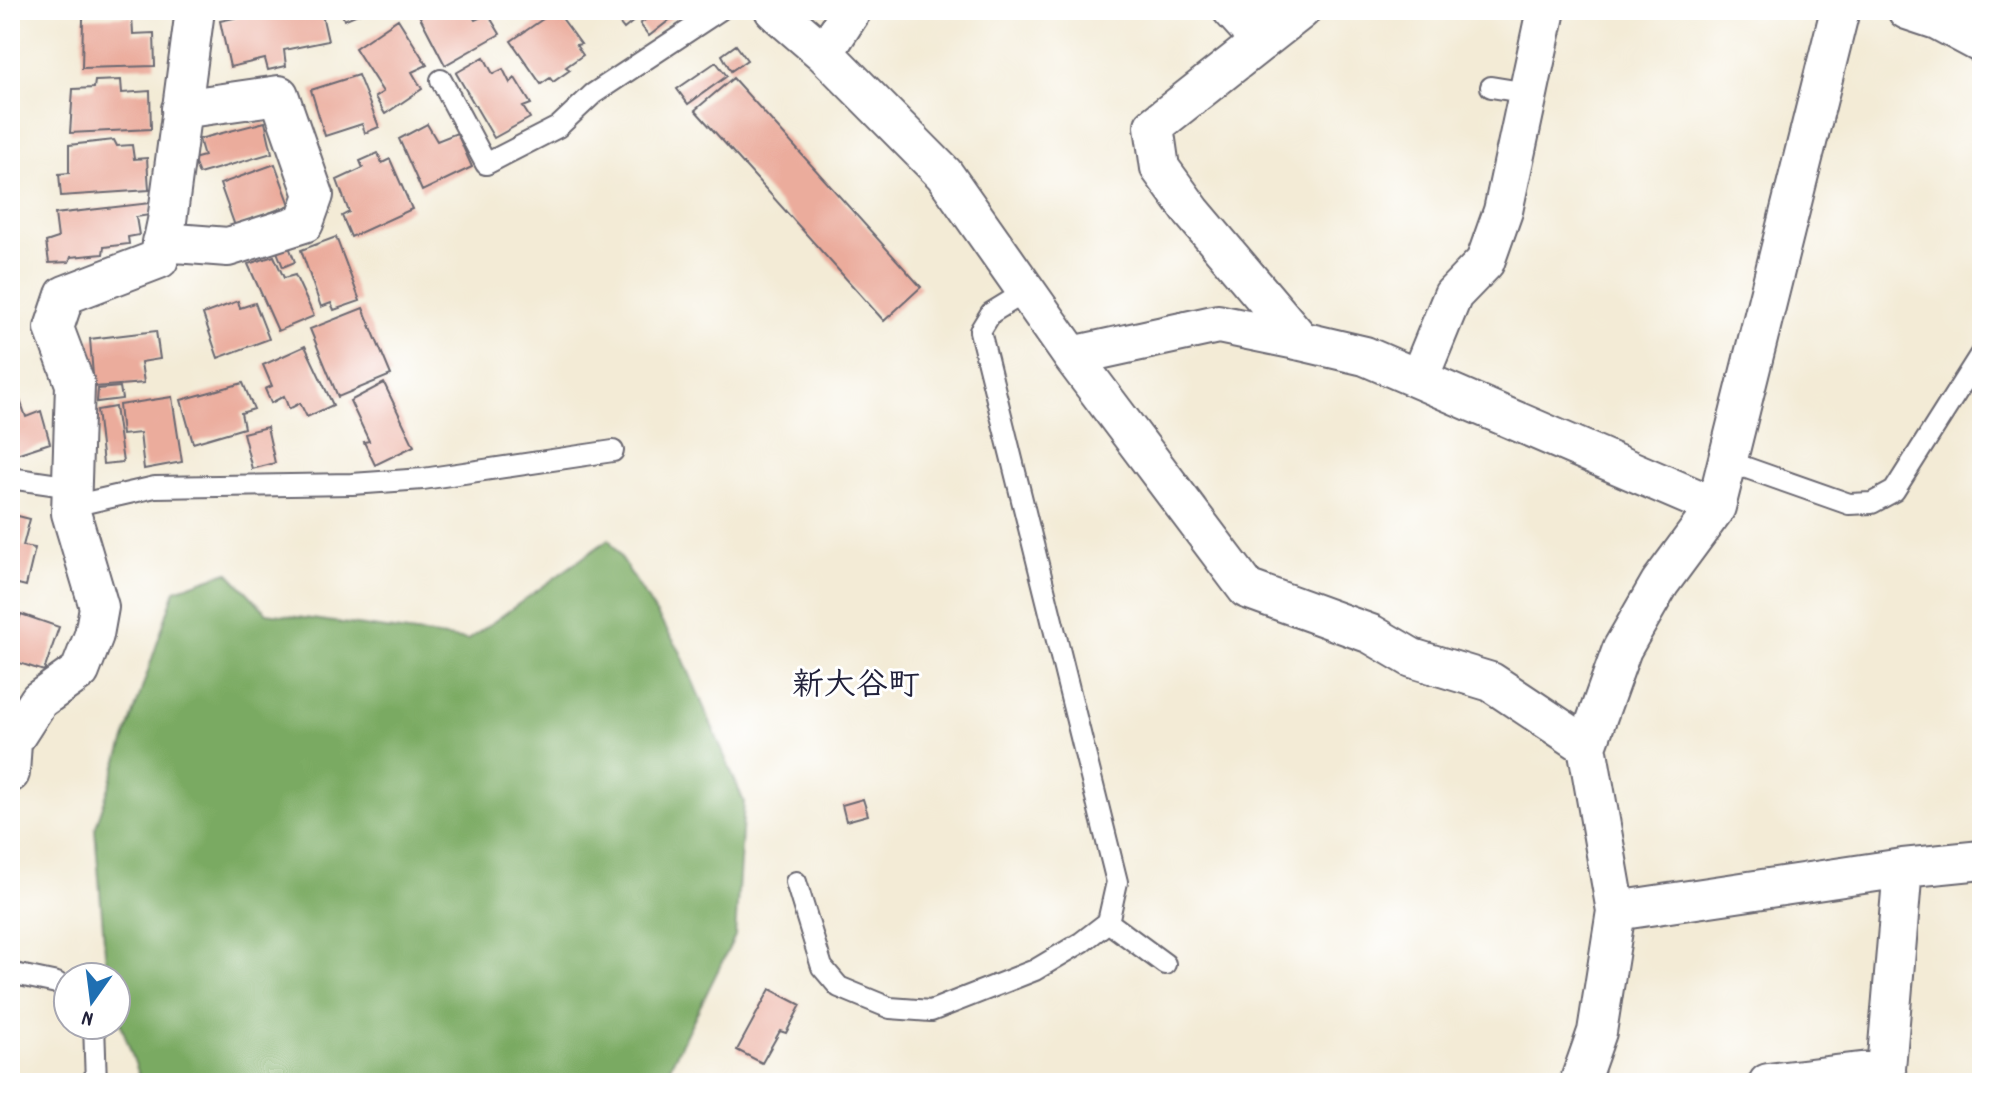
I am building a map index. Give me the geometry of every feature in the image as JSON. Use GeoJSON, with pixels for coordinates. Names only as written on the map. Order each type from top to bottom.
{"type":"FeatureCollection","features":[{"type":"Feature","properties":{"kind":"street"},"geometry":{"type":"LineString","coordinates":[[10,773],[12,742],[39,700],[80,671],[94,635],[99,607],[72,496],[75,384],[54,328],[65,295],[159,259],[195,10]]}},
{"type":"Feature","properties":{"kind":"street"},"geometry":{"type":"LineString","coordinates":[[774,10],[824,53],[944,174],[1072,356],[1247,589],[1371,634],[1412,658],[1491,682],[1587,746]]}},
{"type":"Feature","properties":{"kind":"street"},"geometry":{"type":"LineString","coordinates":[[824,53],[852,10]]}},
{"type":"Feature","properties":{"kind":"street"},"geometry":{"type":"LineString","coordinates":[[1232,10],[1261,42]]}},
{"type":"Feature","properties":{"kind":"street"},"geometry":{"type":"LineString","coordinates":[[1301,10],[1154,126],[1160,168],[1192,212],[1301,341]]}},
{"type":"Feature","properties":{"kind":"street"},"geometry":{"type":"LineString","coordinates":[[1419,378],[1453,295],[1485,262],[1503,211],[1510,90],[1546,10]]}},
{"type":"Feature","properties":{"kind":"street"},"geometry":{"type":"LineString","coordinates":[[1579,1083],[1597,1032],[1616,911],[1587,746],[1622,649],[1660,583],[1716,507],[1840,10]]}},
{"type":"Feature","properties":{"kind":"street"},"geometry":{"type":"LineString","coordinates":[[1907,10],[1937,20],[1982,44]]}},
{"type":"Feature","properties":{"kind":"street"},"geometry":{"type":"LineString","coordinates":[[162,242],[228,247],[304,223],[314,195],[279,95],[181,109]]}},
{"type":"Feature","properties":{"kind":"street"},"geometry":{"type":"LineString","coordinates":[[1072,356],[1218,324],[1365,356],[1716,507]]}},
{"type":"Feature","properties":{"kind":"street"},"geometry":{"type":"LineString","coordinates":[[1616,911],[1903,868],[1982,860]]}},
{"type":"Feature","properties":{"kind":"street"},"geometry":{"type":"LineString","coordinates":[[1768,1083],[1887,1076],[1903,868]]}},
{"type":"Feature","properties":{"kind":"lane"},"geometry":{"type":"LineString","coordinates":[[441,80],[486,164],[558,127],[593,94],[720,10]]}},
{"type":"Feature","properties":{"kind":"lane"},"geometry":{"type":"LineString","coordinates":[[796,882],[822,967],[839,987],[890,1008],[931,1011],[1035,970],[1082,942],[1108,922],[1117,882],[980,331],[991,313],[1027,291]]}},
{"type":"Feature","properties":{"kind":"lane"},"geometry":{"type":"LineString","coordinates":[[1727,461],[1849,504],[1872,503],[1894,491],[1982,352]]}},
{"type":"Feature","properties":{"kind":"lane"},"geometry":{"type":"LineString","coordinates":[[10,478],[72,496],[155,487],[352,484],[423,479],[613,451]]}},
{"type":"Feature","properties":{"kind":"lane"},"geometry":{"type":"LineString","coordinates":[[1108,922],[1165,964]]}},
{"type":"Feature","properties":{"kind":"lane"},"geometry":{"type":"LineString","coordinates":[[10,973],[52,982]]}},
{"type":"Feature","properties":{"kind":"lane"},"geometry":{"type":"LineString","coordinates":[[95,1041],[96,1083]]}},
{"type":"Feature","properties":{"kind":"green space"},"geometry":{"type":"Polygon","coordinates":[[[609,539],[680,651],[744,802],[735,936],[662,1083],[142,1083],[127,1041],[132,1041],[132,961],[106,961],[95,829],[175,590],[228,572],[267,613],[468,640],[609,539]]]}},
{"type":"Feature","properties":{"kind":"building"},"geometry":{"type":"Polygon","coordinates":[[[256,10],[321,10],[328,41],[284,50],[286,66],[268,70],[265,59],[230,67],[220,21],[257,13],[256,10]]]}},
{"type":"Feature","properties":{"kind":"building"},"geometry":{"type":"Polygon","coordinates":[[[341,10],[367,10],[344,20],[341,10]]]}},
{"type":"Feature","properties":{"kind":"building"},"geometry":{"type":"Polygon","coordinates":[[[423,10],[469,10],[475,20],[488,14],[500,34],[445,65],[418,13],[423,10]]]}},
{"type":"Feature","properties":{"kind":"building"},"geometry":{"type":"Polygon","coordinates":[[[556,10],[581,44],[576,45],[583,55],[566,67],[570,70],[553,82],[550,78],[541,84],[511,41],[556,10]]]}},
{"type":"Feature","properties":{"kind":"building"},"geometry":{"type":"Polygon","coordinates":[[[609,10],[647,10],[624,29],[609,10]]]}},
{"type":"Feature","properties":{"kind":"building"},"geometry":{"type":"Polygon","coordinates":[[[658,10],[665,10],[672,18],[649,36],[640,24],[658,10]]]}},
{"type":"Feature","properties":{"kind":"building"},"geometry":{"type":"Polygon","coordinates":[[[132,16],[133,34],[154,33],[155,66],[82,68],[83,18],[132,16]]]}},
{"type":"Feature","properties":{"kind":"building"},"geometry":{"type":"Polygon","coordinates":[[[398,19],[427,65],[412,72],[422,89],[385,114],[375,97],[383,92],[355,48],[398,19]]]}},
{"type":"Feature","properties":{"kind":"building"},"geometry":{"type":"Polygon","coordinates":[[[736,45],[747,60],[731,71],[722,55],[736,45]]]}},
{"type":"Feature","properties":{"kind":"building"},"geometry":{"type":"Polygon","coordinates":[[[484,57],[493,74],[503,69],[510,83],[515,78],[531,104],[523,107],[530,118],[494,138],[456,73],[484,57]]]}},
{"type":"Feature","properties":{"kind":"building"},"geometry":{"type":"Polygon","coordinates":[[[716,62],[727,76],[688,104],[677,89],[716,62]]]}},
{"type":"Feature","properties":{"kind":"building"},"geometry":{"type":"Polygon","coordinates":[[[358,75],[379,127],[365,133],[362,124],[325,136],[311,90],[358,75]]]}},
{"type":"Feature","properties":{"kind":"building"},"geometry":{"type":"Polygon","coordinates":[[[733,78],[921,287],[884,321],[695,110],[733,78]]]}},
{"type":"Feature","properties":{"kind":"building"},"geometry":{"type":"Polygon","coordinates":[[[121,80],[122,93],[150,91],[151,129],[70,133],[73,89],[94,88],[95,81],[121,80]]]}},
{"type":"Feature","properties":{"kind":"building"},"geometry":{"type":"Polygon","coordinates":[[[265,122],[272,153],[199,174],[193,159],[204,156],[199,139],[265,122]]]}},
{"type":"Feature","properties":{"kind":"building"},"geometry":{"type":"Polygon","coordinates":[[[427,124],[437,141],[457,133],[472,167],[422,191],[399,139],[427,124]]]}},
{"type":"Feature","properties":{"kind":"building"},"geometry":{"type":"Polygon","coordinates":[[[114,140],[117,146],[132,145],[134,159],[147,158],[149,190],[61,196],[59,174],[69,173],[69,145],[114,140]]]}},
{"type":"Feature","properties":{"kind":"building"},"geometry":{"type":"Polygon","coordinates":[[[378,153],[382,163],[390,159],[412,209],[351,237],[342,216],[349,212],[337,180],[363,168],[360,161],[378,153]]]}},
{"type":"Feature","properties":{"kind":"building"},"geometry":{"type":"Polygon","coordinates":[[[275,164],[290,205],[235,226],[220,184],[275,164]]]}},
{"type":"Feature","properties":{"kind":"building"},"geometry":{"type":"Polygon","coordinates":[[[150,203],[150,215],[136,217],[139,235],[128,237],[129,244],[104,247],[103,254],[49,263],[46,242],[58,238],[55,214],[150,203]]]}},
{"type":"Feature","properties":{"kind":"building"},"geometry":{"type":"Polygon","coordinates":[[[336,237],[360,301],[334,310],[331,303],[321,307],[301,250],[336,237]]]}},
{"type":"Feature","properties":{"kind":"building"},"geometry":{"type":"Polygon","coordinates":[[[288,244],[295,262],[283,267],[276,249],[288,244]]]}},
{"type":"Feature","properties":{"kind":"building"},"geometry":{"type":"Polygon","coordinates":[[[274,256],[284,278],[295,275],[314,316],[278,331],[248,264],[274,256]]]}},
{"type":"Feature","properties":{"kind":"building"},"geometry":{"type":"Polygon","coordinates":[[[238,301],[240,308],[255,303],[269,339],[218,358],[203,314],[238,301]]]}},
{"type":"Feature","properties":{"kind":"building"},"geometry":{"type":"Polygon","coordinates":[[[363,308],[391,375],[338,397],[310,329],[363,308]]]}},
{"type":"Feature","properties":{"kind":"building"},"geometry":{"type":"Polygon","coordinates":[[[156,331],[160,359],[141,362],[144,383],[94,387],[90,339],[156,331]]]}},
{"type":"Feature","properties":{"kind":"building"},"geometry":{"type":"Polygon","coordinates":[[[305,346],[333,405],[307,417],[300,403],[289,409],[284,396],[271,403],[265,389],[272,386],[263,365],[305,346]]]}},
{"type":"Feature","properties":{"kind":"building"},"geometry":{"type":"Polygon","coordinates":[[[243,383],[254,409],[241,413],[244,428],[193,443],[181,400],[243,383]]]}},
{"type":"Feature","properties":{"kind":"building"},"geometry":{"type":"Polygon","coordinates":[[[384,383],[414,446],[375,465],[364,442],[369,441],[350,401],[384,383]]]}},
{"type":"Feature","properties":{"kind":"building"},"geometry":{"type":"Polygon","coordinates":[[[120,387],[122,399],[97,402],[98,389],[120,387]]]}},
{"type":"Feature","properties":{"kind":"building"},"geometry":{"type":"Polygon","coordinates":[[[172,397],[182,462],[144,469],[140,433],[122,435],[119,405],[172,397]]]}},
{"type":"Feature","properties":{"kind":"building"},"geometry":{"type":"Polygon","coordinates":[[[20,400],[26,417],[41,411],[50,443],[10,456],[10,403],[20,400]]]}},
{"type":"Feature","properties":{"kind":"building"},"geometry":{"type":"Polygon","coordinates":[[[115,407],[123,462],[103,464],[97,410],[115,407]]]}},
{"type":"Feature","properties":{"kind":"building"},"geometry":{"type":"Polygon","coordinates":[[[267,427],[275,463],[252,469],[243,433],[267,427]]]}},
{"type":"Feature","properties":{"kind":"building"},"geometry":{"type":"Polygon","coordinates":[[[10,514],[30,519],[23,546],[35,548],[26,586],[10,582],[10,514]]]}},
{"type":"Feature","properties":{"kind":"building"},"geometry":{"type":"Polygon","coordinates":[[[21,614],[59,627],[44,671],[10,660],[10,641],[21,614]]]}},
{"type":"Feature","properties":{"kind":"building"},"geometry":{"type":"Polygon","coordinates":[[[863,799],[868,815],[846,821],[842,805],[863,799]]]}},
{"type":"Feature","properties":{"kind":"building"},"geometry":{"type":"Polygon","coordinates":[[[770,989],[801,1005],[786,1033],[780,1031],[762,1063],[737,1050],[770,989]]]}},
{"type":"Feature","properties":{"kind":"district","name":"新大谷町"},"geometry":{"type":"Point","coordinates":[856,683]}}]}
